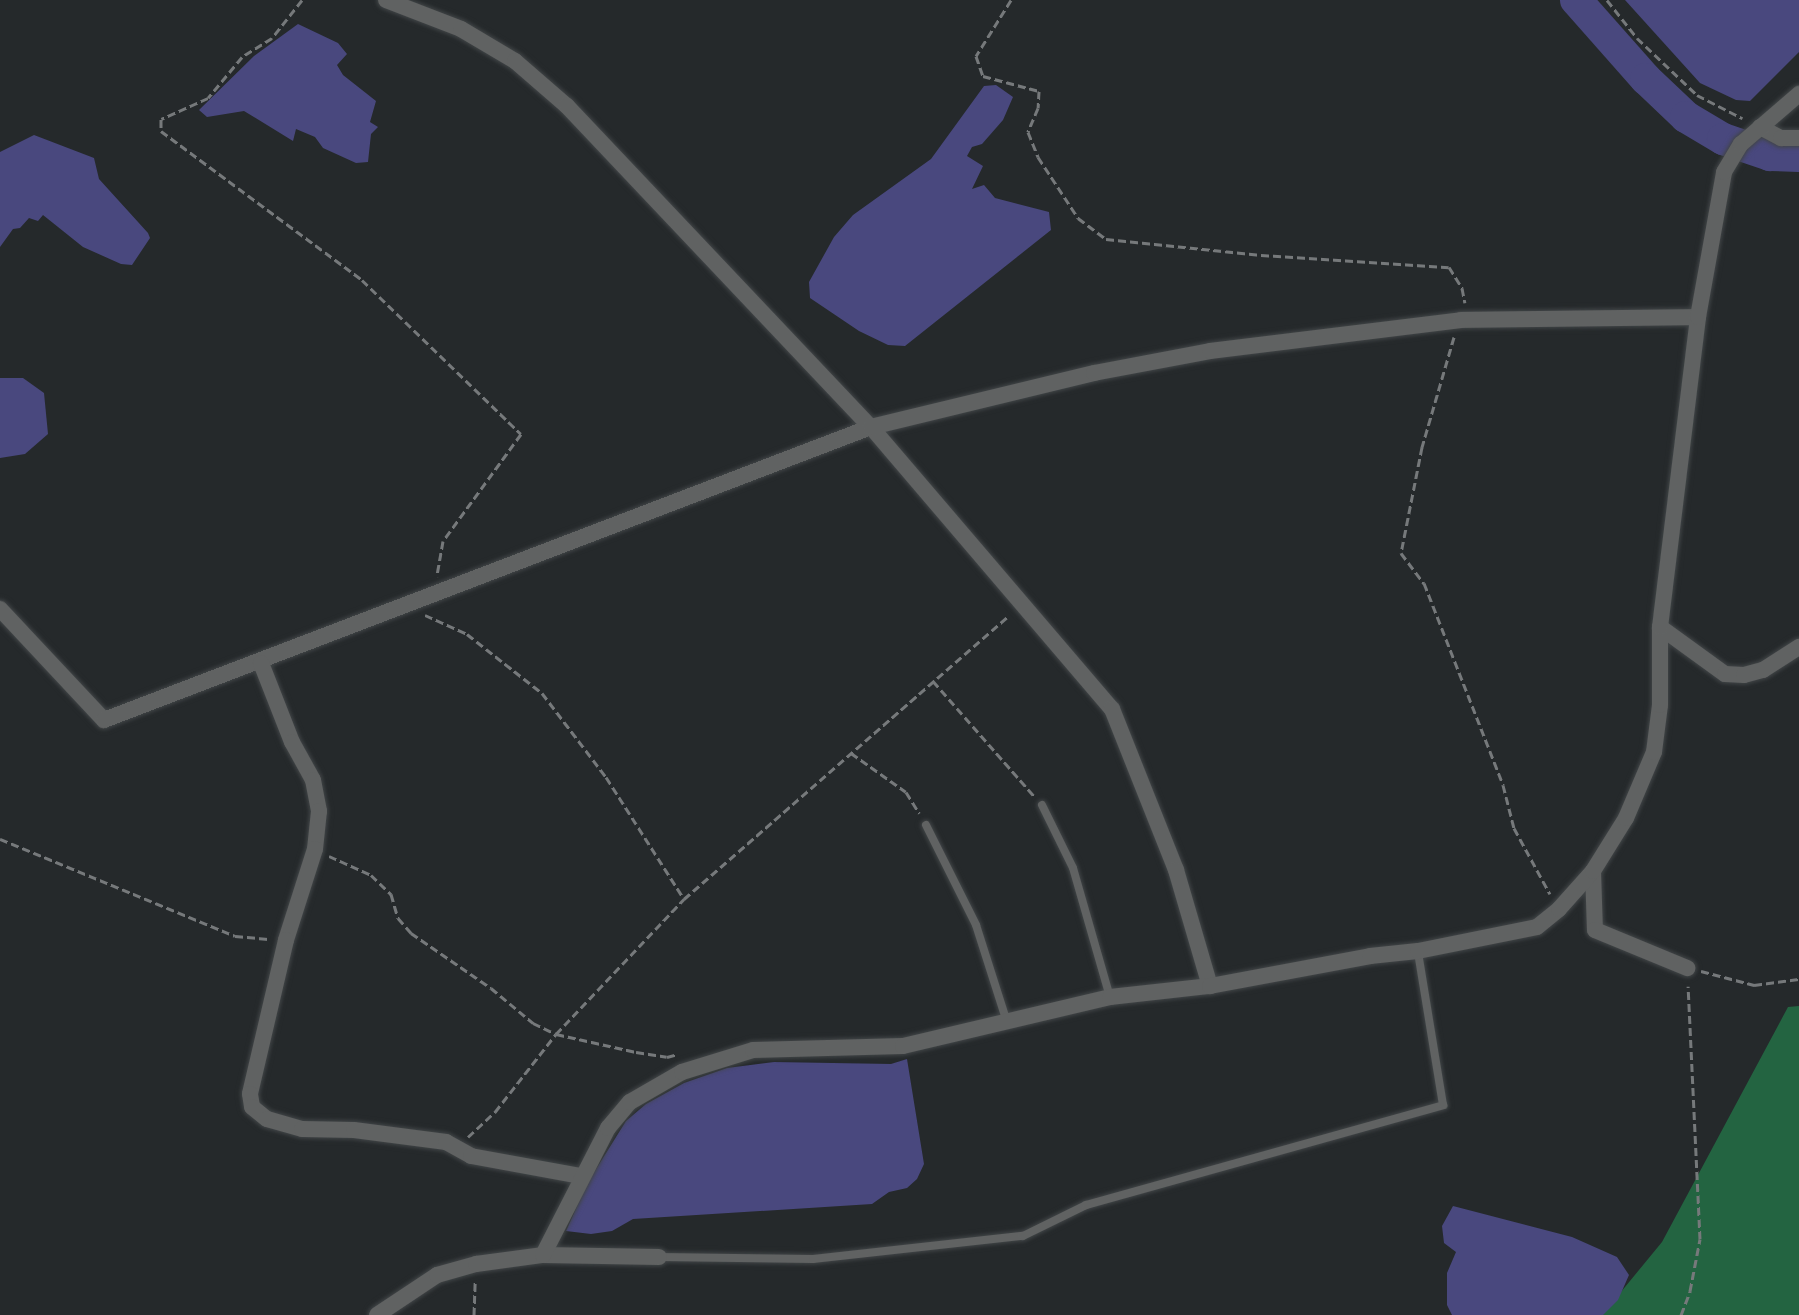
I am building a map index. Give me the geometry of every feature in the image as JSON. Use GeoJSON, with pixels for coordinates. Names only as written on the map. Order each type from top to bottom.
{"type":"FeatureCollection","features":[{"type":"Feature","properties":{"kind":"street"},"geometry":{"type":"LineString","coordinates":[[386,0],[461,29],[515,61],[567,106],[871,427],[1112,709],[1176,870],[1210,986]]}},
{"type":"Feature","properties":{"kind":"street"},"geometry":{"type":"LineString","coordinates":[[543,1255],[608,1128],[630,1102],[682,1072],[753,1050],[903,1046],[1110,997],[1210,986],[1370,956],[1418,951],[1537,927],[1559,909],[1593,871],[1643,786],[1654,752],[1660,705],[1660,627],[1698,317],[1724,172],[1741,144],[1799,94]]}},
{"type":"Feature","properties":{"kind":"street"},"geometry":{"type":"LineString","coordinates":[[1760,127],[1781,138],[1799,138]]}},
{"type":"Feature","properties":{"kind":"street"},"geometry":{"type":"LineString","coordinates":[[0,609],[104,720],[261,663],[871,427],[1142,363],[1384,327],[1461,320],[1698,317]]}},
{"type":"Feature","properties":{"kind":"street"},"geometry":{"type":"LineString","coordinates":[[1660,627],[1725,674],[1744,675],[1763,670],[1799,647]]}},
{"type":"Feature","properties":{"kind":"street"},"geometry":{"type":"LineString","coordinates":[[261,663],[292,742],[313,780],[319,811],[315,849],[286,940],[250,1094],[252,1107],[267,1119],[302,1129],[354,1130],[446,1142],[471,1156],[581,1176]]}},
{"type":"Feature","properties":{"kind":"street"},"geometry":{"type":"LineString","coordinates":[[1593,871],[1595,930],[1687,968]]}},
{"type":"Feature","properties":{"kind":"street"},"geometry":{"type":"LineString","coordinates":[[377,1315],[437,1275],[476,1264],[543,1255],[659,1257]]}},
{"type":"Feature","properties":{"kind":"lane"},"geometry":{"type":"LineString","coordinates":[[1042,805],[1073,868],[1110,997]]}},
{"type":"Feature","properties":{"kind":"lane"},"geometry":{"type":"LineString","coordinates":[[926,825],[976,925],[1007,1022]]}},
{"type":"Feature","properties":{"kind":"lane"},"geometry":{"type":"LineString","coordinates":[[659,1257],[813,1259],[1023,1236],[1086,1205],[1443,1105],[1418,951]]}},
{"type":"Feature","properties":{"kind":"path"},"geometry":{"type":"LineString","coordinates":[[302,0],[272,38],[242,57],[208,98],[161,119],[161,131],[362,280],[521,434],[443,541],[434,596]]}},
{"type":"Feature","properties":{"kind":"path"},"geometry":{"type":"LineString","coordinates":[[1011,0],[976,56],[983,76],[1039,91],[1038,108],[1028,132],[1038,157],[1078,218],[1106,239],[1261,255],[1449,267],[1462,288],[1465,306],[1422,447],[1401,553],[1424,583],[1503,785],[1514,828],[1559,909]]}},
{"type":"Feature","properties":{"kind":"path"},"geometry":{"type":"LineString","coordinates":[[1607,0],[1637,38],[1697,95],[1760,127]]}},
{"type":"Feature","properties":{"kind":"path"},"geometry":{"type":"LineString","coordinates":[[457,1148],[495,1112],[556,1034],[684,899],[1023,603]]}},
{"type":"Feature","properties":{"kind":"path"},"geometry":{"type":"LineString","coordinates":[[407,607],[467,634],[542,693],[606,777],[684,899]]}},
{"type":"Feature","properties":{"kind":"path"},"geometry":{"type":"LineString","coordinates":[[933,681],[1042,805]]}},
{"type":"Feature","properties":{"kind":"path"},"geometry":{"type":"LineString","coordinates":[[851,753],[906,792],[926,825]]}},
{"type":"Feature","properties":{"kind":"path"},"geometry":{"type":"LineString","coordinates":[[0,839],[235,936],[286,940]]}},
{"type":"Feature","properties":{"kind":"path"},"geometry":{"type":"LineString","coordinates":[[315,849],[371,875],[391,894],[398,918],[411,933],[491,988],[533,1023],[556,1034],[652,1055],[667,1057],[682,1053]]}},
{"type":"Feature","properties":{"kind":"path"},"geometry":{"type":"LineString","coordinates":[[1681,1315],[1690,1291],[1700,1239],[1687,968],[1754,985],[1799,979]]}},
{"type":"Feature","properties":{"kind":"path"},"geometry":{"type":"LineString","coordinates":[[474,1315],[476,1264]]}},
{"type":"Feature","properties":{"kind":"green space"},"geometry":{"type":"Polygon","coordinates":[[[1799,1006],[1799,1315],[1602,1315],[1662,1242],[1788,1007],[1799,1006]]]}},
{"type":"Feature","properties":{"kind":"shaded area"},"geometry":{"type":"Polygon","coordinates":[[[1625,0],[1799,0],[1799,52],[1750,101],[1736,100],[1700,83],[1625,0]]]}},
{"type":"Feature","properties":{"kind":"shaded area"},"geometry":{"type":"Polygon","coordinates":[[[298,24],[338,43],[347,54],[337,65],[343,75],[376,101],[370,122],[378,127],[371,134],[368,162],[356,163],[323,148],[315,137],[296,129],[293,141],[244,111],[207,117],[199,110],[254,56],[298,24]]]}},
{"type":"Feature","properties":{"kind":"shaded area"},"geometry":{"type":"Polygon","coordinates":[[[996,85],[1013,97],[1003,120],[982,144],[972,147],[967,156],[983,166],[972,189],[984,185],[995,198],[1049,212],[1051,230],[905,346],[888,345],[859,331],[810,298],[809,282],[834,237],[853,215],[931,159],[984,86],[996,85]]]}},
{"type":"Feature","properties":{"kind":"shaded area"},"geometry":{"type":"Polygon","coordinates":[[[34,135],[94,158],[99,179],[150,238],[132,265],[121,264],[83,247],[43,215],[38,221],[29,218],[20,228],[13,229],[0,247],[0,152],[34,135]]]}},
{"type":"Feature","properties":{"kind":"shaded area"},"geometry":{"type":"Polygon","coordinates":[[[0,378],[23,378],[44,393],[48,434],[25,454],[0,458],[0,378]]]}},
{"type":"Feature","properties":{"kind":"shaded area"},"geometry":{"type":"Polygon","coordinates":[[[907,1059],[924,1164],[917,1179],[907,1188],[889,1192],[872,1204],[633,1219],[612,1231],[591,1234],[566,1231],[588,1182],[626,1121],[646,1104],[684,1083],[727,1068],[774,1062],[891,1064],[907,1059]]]}},
{"type":"Feature","properties":{"kind":"shaded area"},"geometry":{"type":"Polygon","coordinates":[[[1453,1206],[1572,1237],[1617,1257],[1629,1275],[1618,1300],[1603,1315],[1452,1315],[1447,1305],[1447,1273],[1456,1252],[1444,1243],[1442,1226],[1453,1206]]]}},
{"type":"Feature","properties":{"kind":"waterway"},"geometry":{"type":"LineString","coordinates":[[1576,0],[1646,79],[1686,117],[1723,139],[1770,155],[1799,156]]}}]}
